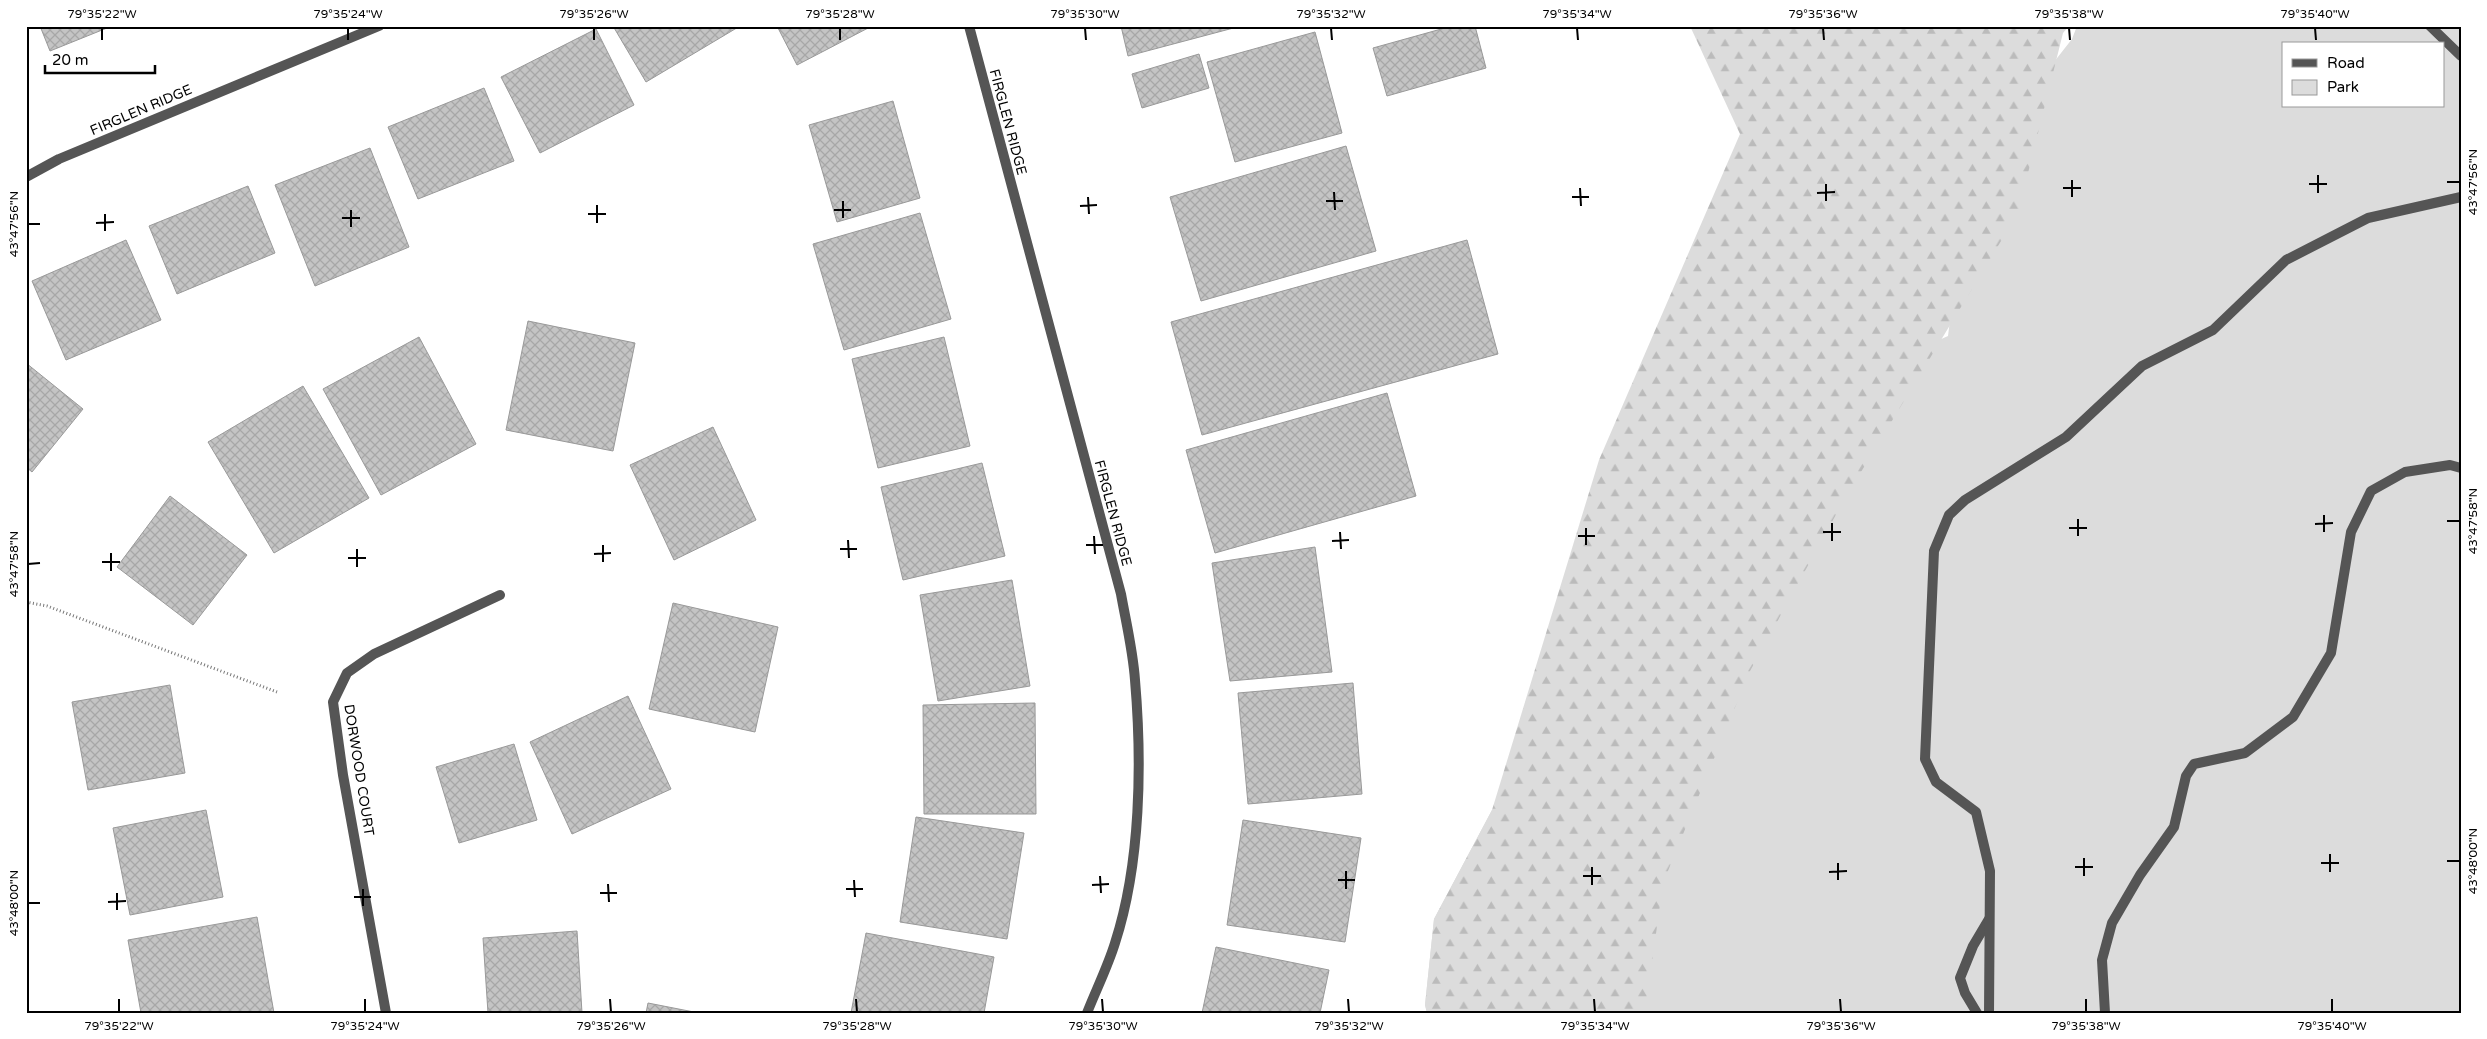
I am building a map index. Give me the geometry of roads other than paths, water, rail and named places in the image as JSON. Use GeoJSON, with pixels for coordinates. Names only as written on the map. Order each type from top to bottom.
{"type":"FeatureCollection","features":[{"type":"Feature","properties":{"kind":"street","name":"FIRGLEN RIDGE"},"geometry":{"type":"LineString","coordinates":[[26,177],[60,159],[379,26]]}},
{"type":"Feature","properties":{"kind":"street","name":"FIRGLEN RIDGE"},"geometry":{"type":"LineString","coordinates":[[969,26],[1121,594],[1135,678],[1139,758],[1136,827],[1126,897],[1115,943],[1086,1013]]}},
{"type":"Feature","properties":{"kind":"street"},"geometry":{"type":"LineString","coordinates":[[2430,26],[2461,56]]}},
{"type":"Feature","properties":{"kind":"street"},"geometry":{"type":"LineString","coordinates":[[1989,1013],[1990,871],[1976,812],[1936,782],[1924,759],[1934,551],[1949,515],[1965,500],[2066,437],[2142,366],[2213,330],[2286,260],[2368,218],[2461,197]]}},
{"type":"Feature","properties":{"kind":"street"},"geometry":{"type":"LineString","coordinates":[[2104,1013],[2102,960],[2112,923],[2140,875],[2174,827],[2186,776],[2194,764],[2244,753],[2294,717],[2331,653],[2351,532],[2372,491],[2405,472],[2450,465],[2461,468]]}},
{"type":"Feature","properties":{"kind":"street","name":"DORWOOD COURT"},"geometry":{"type":"LineString","coordinates":[[386,1013],[345,784],[333,702],[347,673],[374,654],[500,595]]}},
{"type":"Feature","properties":{"kind":"street"},"geometry":{"type":"LineString","coordinates":[[1978,1013],[1965,993],[1960,978],[1972,946],[1990,918]]}}]}
